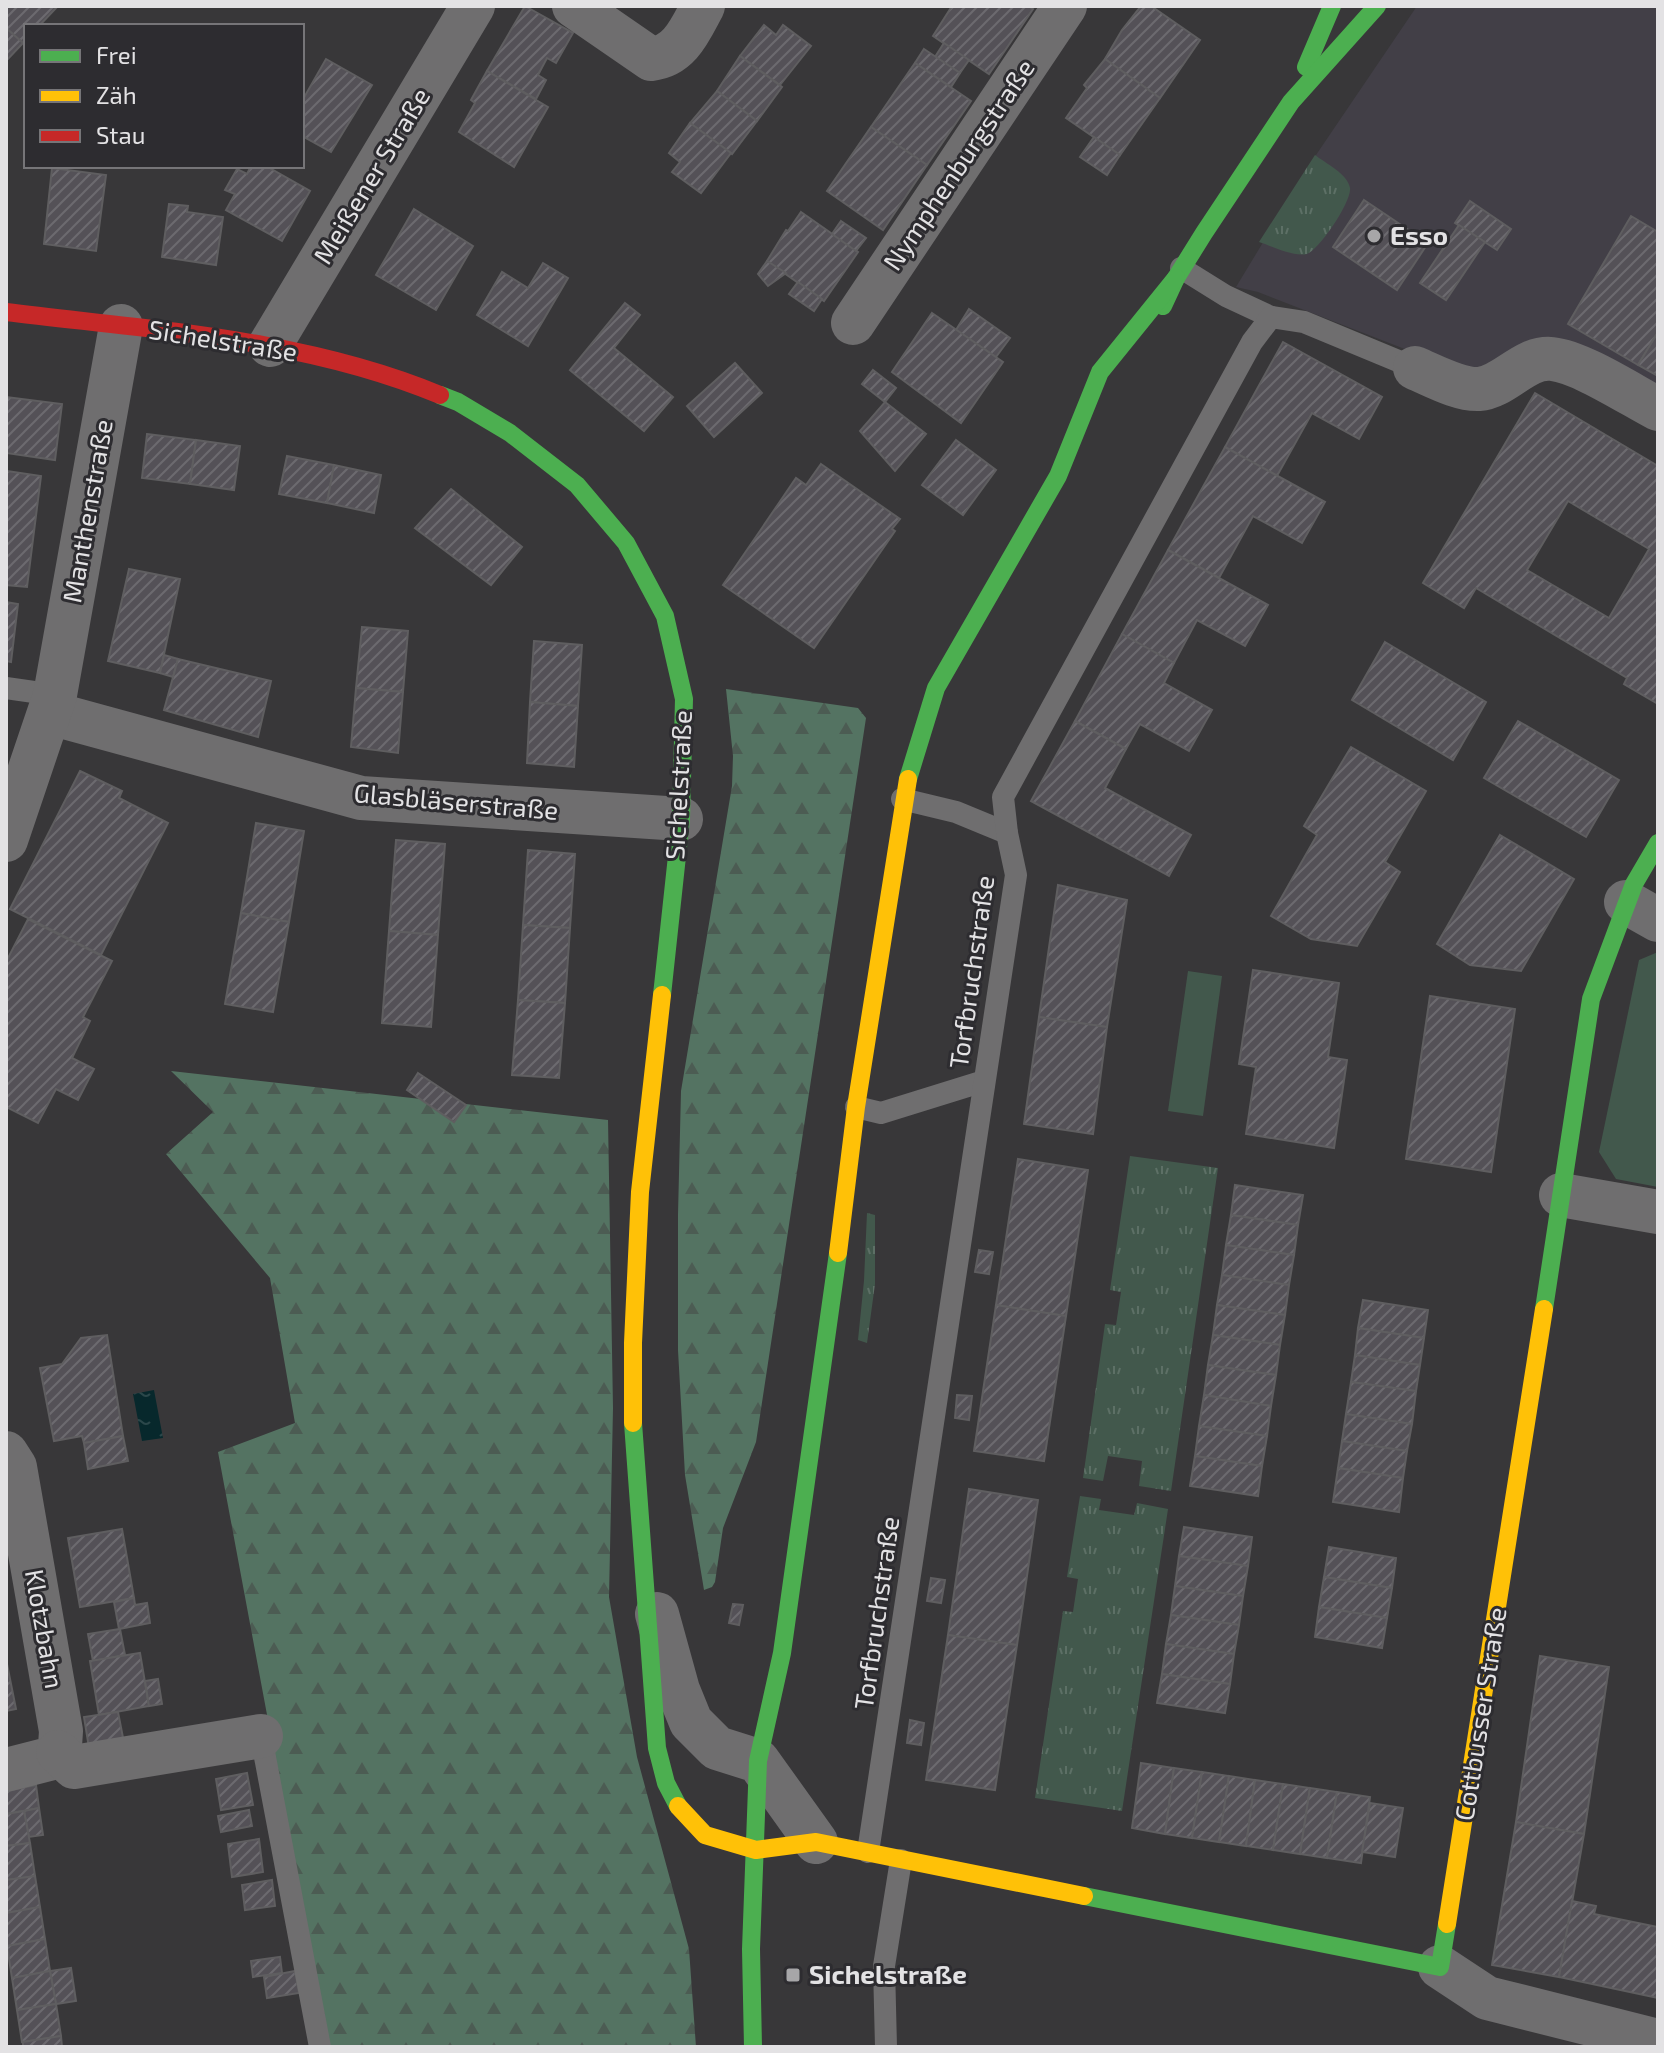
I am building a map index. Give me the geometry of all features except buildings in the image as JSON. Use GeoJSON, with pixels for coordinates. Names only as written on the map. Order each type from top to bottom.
{"type":"FeatureCollection","features":[{"type":"Feature","properties":{"kind":"street","name":"Meißener Straße"},"geometry":{"type":"LineString","coordinates":[[270,345],[473,6]]}},
{"type":"Feature","properties":{"kind":"street"},"geometry":{"type":"LineString","coordinates":[[574,6],[651,59],[666,57],[682,43],[703,6]]}},
{"type":"Feature","properties":{"kind":"street","name":"Nymphenburgstraße"},"geometry":{"type":"LineString","coordinates":[[853,323],[1065,6]]}},
{"type":"Feature","properties":{"kind":"street"},"geometry":{"type":"LineString","coordinates":[[1291,102],[1332,6]]}},
{"type":"Feature","properties":{"kind":"street"},"geometry":{"type":"LineString","coordinates":[[1058,476],[1100,372],[1179,273],[1291,102],[1377,6]]}},
{"type":"Feature","properties":{"kind":"street"},"geometry":{"type":"LineString","coordinates":[[1144,346],[1179,273]]}},
{"type":"Feature","properties":{"kind":"street","name":"Sichelstraße"},"geometry":{"type":"LineString","coordinates":[[6,312],[270,345],[400,378],[458,402],[510,433],[577,485],[626,543],[665,616],[684,699],[681,819],[639,1208],[633,1428],[657,1748],[666,1783],[680,1810],[705,1835],[756,1850]]}},
{"type":"Feature","properties":{"kind":"street","name":"Manthenstraße"},"geometry":{"type":"LineString","coordinates":[[6,840],[53,704],[121,326]]}},
{"type":"Feature","properties":{"kind":"street"},"geometry":{"type":"LineString","coordinates":[[1415,368],[1466,388],[1482,389],[1525,365],[1550,358],[1573,365],[1658,409]]}},
{"type":"Feature","properties":{"kind":"street"},"geometry":{"type":"LineString","coordinates":[[753,2047],[751,1949],[758,1761],[786,1623],[827,1341],[856,1107],[902,799],[915,745],[936,688],[1058,476],[1096,426]]}},
{"type":"Feature","properties":{"kind":"street","name":"Glasbläserstraße"},"geometry":{"type":"LineString","coordinates":[[53,704],[361,798],[681,819]]}},
{"type":"Feature","properties":{"kind":"street","name":"Cottbusser Straße"},"geometry":{"type":"LineString","coordinates":[[1440,1967],[1591,999],[1642,911],[1634,884],[1658,843]]}},
{"type":"Feature","properties":{"kind":"street"},"geometry":{"type":"LineString","coordinates":[[1561,1195],[1658,1212]]}},
{"type":"Feature","properties":{"kind":"street","name":"Klotzbahn"},"geometry":{"type":"LineString","coordinates":[[6,1453],[15,1467],[52,1676],[61,1731],[58,1752]]}},
{"type":"Feature","properties":{"kind":"street","name":"Sichelstraße"},"geometry":{"type":"LineString","coordinates":[[646,1577],[678,1690],[691,1722],[717,1748],[758,1761]]}},
{"type":"Feature","properties":{"kind":"street"},"geometry":{"type":"LineString","coordinates":[[6,1770],[46,1761],[58,1752],[74,1767],[261,1736]]}},
{"type":"Feature","properties":{"kind":"street"},"geometry":{"type":"LineString","coordinates":[[758,1761],[816,1842]]}},
{"type":"Feature","properties":{"kind":"street"},"geometry":{"type":"LineString","coordinates":[[756,1850],[816,1842],[1440,1967],[1487,1998],[1658,2041]]}},
{"type":"Feature","properties":{"kind":"lane"},"geometry":{"type":"LineString","coordinates":[[1179,273],[1271,317],[1304,322],[1415,368]]}},
{"type":"Feature","properties":{"kind":"lane","name":"Torfbruchstraße"},"geometry":{"type":"LineString","coordinates":[[868,1852],[1016,875],[1003,797],[1252,342],[1271,317]]}},
{"type":"Feature","properties":{"kind":"lane"},"geometry":{"type":"LineString","coordinates":[[6,688],[53,704]]}},
{"type":"Feature","properties":{"kind":"lane"},"geometry":{"type":"LineString","coordinates":[[902,799],[956,812],[1007,833]]}},
{"type":"Feature","properties":{"kind":"lane"},"geometry":{"type":"LineString","coordinates":[[856,1107],[881,1113],[984,1081]]}},
{"type":"Feature","properties":{"kind":"lane"},"geometry":{"type":"LineString","coordinates":[[261,1736],[320,2047]]}},
{"type":"Feature","properties":{"kind":"lane"},"geometry":{"type":"LineString","coordinates":[[886,2047],[884,1966],[901,1860]]}},
{"type":"Feature","properties":{"kind":"shaded area"},"geometry":{"type":"Polygon","coordinates":[[[1417,6],[1658,6],[1658,395],[1580,347],[1477,377],[1258,292],[1236,287],[1316,155],[1417,6]]]}},
{"type":"Feature","properties":{"kind":"green space"},"geometry":{"type":"Polygon","coordinates":[[[1315,155],[1341,174],[1350,188],[1346,203],[1334,224],[1307,254],[1289,253],[1259,242],[1315,155]]]}},
{"type":"Feature","properties":{"kind":"green space"},"geometry":{"type":"Polygon","coordinates":[[[726,689],[858,708],[866,718],[756,1442],[723,1528],[715,1582],[704,1590],[685,1475],[678,1350],[681,1091],[732,786],[733,756],[726,689]]]}},
{"type":"Feature","properties":{"kind":"green space"},"geometry":{"type":"Polygon","coordinates":[[[1658,952],[1658,1187],[1616,1179],[1599,1152],[1639,960],[1658,952]]]}},
{"type":"Feature","properties":{"kind":"green space"},"geometry":{"type":"Polygon","coordinates":[[[1188,971],[1222,976],[1203,1116],[1168,1111],[1188,971]]]}},
{"type":"Feature","properties":{"kind":"green space"},"geometry":{"type":"Polygon","coordinates":[[[171,1071],[608,1120],[613,1408],[609,1597],[637,1757],[689,1949],[696,2047],[329,2047],[218,1452],[295,1423],[270,1278],[166,1154],[213,1112],[171,1071]]]}},
{"type":"Feature","properties":{"kind":"green space"},"geometry":{"type":"Polygon","coordinates":[[[1130,1156],[1218,1168],[1171,1491],[1139,1486],[1142,1461],[1108,1456],[1103,1481],[1083,1478],[1105,1324],[1116,1325],[1121,1292],[1110,1290],[1130,1156]]]}},
{"type":"Feature","properties":{"kind":"green space"},"geometry":{"type":"Polygon","coordinates":[[[867,1213],[875,1215],[875,1284],[867,1343],[858,1340],[867,1213]]]}},
{"type":"Feature","properties":{"kind":"green space"},"geometry":{"type":"Polygon","coordinates":[[[1080,1496],[1101,1499],[1099,1510],[1134,1515],[1137,1503],[1168,1509],[1122,1811],[1035,1798],[1063,1611],[1073,1612],[1078,1579],[1067,1577],[1080,1496]]]}},
{"type":"Feature","properties":{"kind":"water"},"geometry":{"type":"Polygon","coordinates":[[[154,1390],[163,1438],[142,1441],[133,1394],[154,1390]]]}},
{"type":"Feature","properties":{"kind":"traffic: fast"},"geometry":{"type":"LineString","coordinates":[[1306,67],[1332,6]]}},
{"type":"Feature","properties":{"kind":"traffic: fast"},"geometry":{"type":"LineString","coordinates":[[1163,306],[1204,233],[1291,102],[1377,6]]}},
{"type":"Feature","properties":{"kind":"traffic: fast"},"geometry":{"type":"LineString","coordinates":[[908,779],[936,688],[1058,476],[1100,372],[1176,278]]}},
{"type":"Feature","properties":{"kind":"traffic: fast"},"geometry":{"type":"LineString","coordinates":[[440,395],[458,402],[510,433],[577,485],[626,543],[665,616],[684,699],[681,819],[662,995]]}},
{"type":"Feature","properties":{"kind":"traffic: fast"},"geometry":{"type":"LineString","coordinates":[[1544,1309],[1591,999],[1634,884],[1658,843]]}},
{"type":"Feature","properties":{"kind":"traffic: fast"},"geometry":{"type":"LineString","coordinates":[[753,2047],[751,1949],[758,1761],[782,1653],[838,1253]]}},
{"type":"Feature","properties":{"kind":"traffic: fast"},"geometry":{"type":"LineString","coordinates":[[633,1423],[657,1748],[666,1783],[678,1806]]}},
{"type":"Feature","properties":{"kind":"traffic: fast"},"geometry":{"type":"LineString","coordinates":[[1084,1896],[1440,1967],[1447,1924]]}},
{"type":"Feature","properties":{"kind":"traffic: slow"},"geometry":{"type":"LineString","coordinates":[[838,1253],[856,1107],[908,779]]}},
{"type":"Feature","properties":{"kind":"traffic: slow"},"geometry":{"type":"LineString","coordinates":[[633,1423],[633,1343],[640,1192],[662,995]]}},
{"type":"Feature","properties":{"kind":"traffic: slow"},"geometry":{"type":"LineString","coordinates":[[1447,1924],[1544,1309]]}},
{"type":"Feature","properties":{"kind":"traffic: slow"},"geometry":{"type":"LineString","coordinates":[[678,1806],[705,1835],[756,1850],[816,1842],[1084,1896]]}},
{"type":"Feature","properties":{"kind":"traffic: jam"},"geometry":{"type":"LineString","coordinates":[[6,312],[171,331],[281,348],[388,376],[440,395]]}},
{"type":"Feature","properties":{"kind":"place","name":"Esso"},"geometry":{"type":"Point","coordinates":[1374,236]}},
{"type":"Feature","properties":{"kind":"place","name":"Sichelstraße"},"geometry":{"type":"Point","coordinates":[793,1975]}}]}
